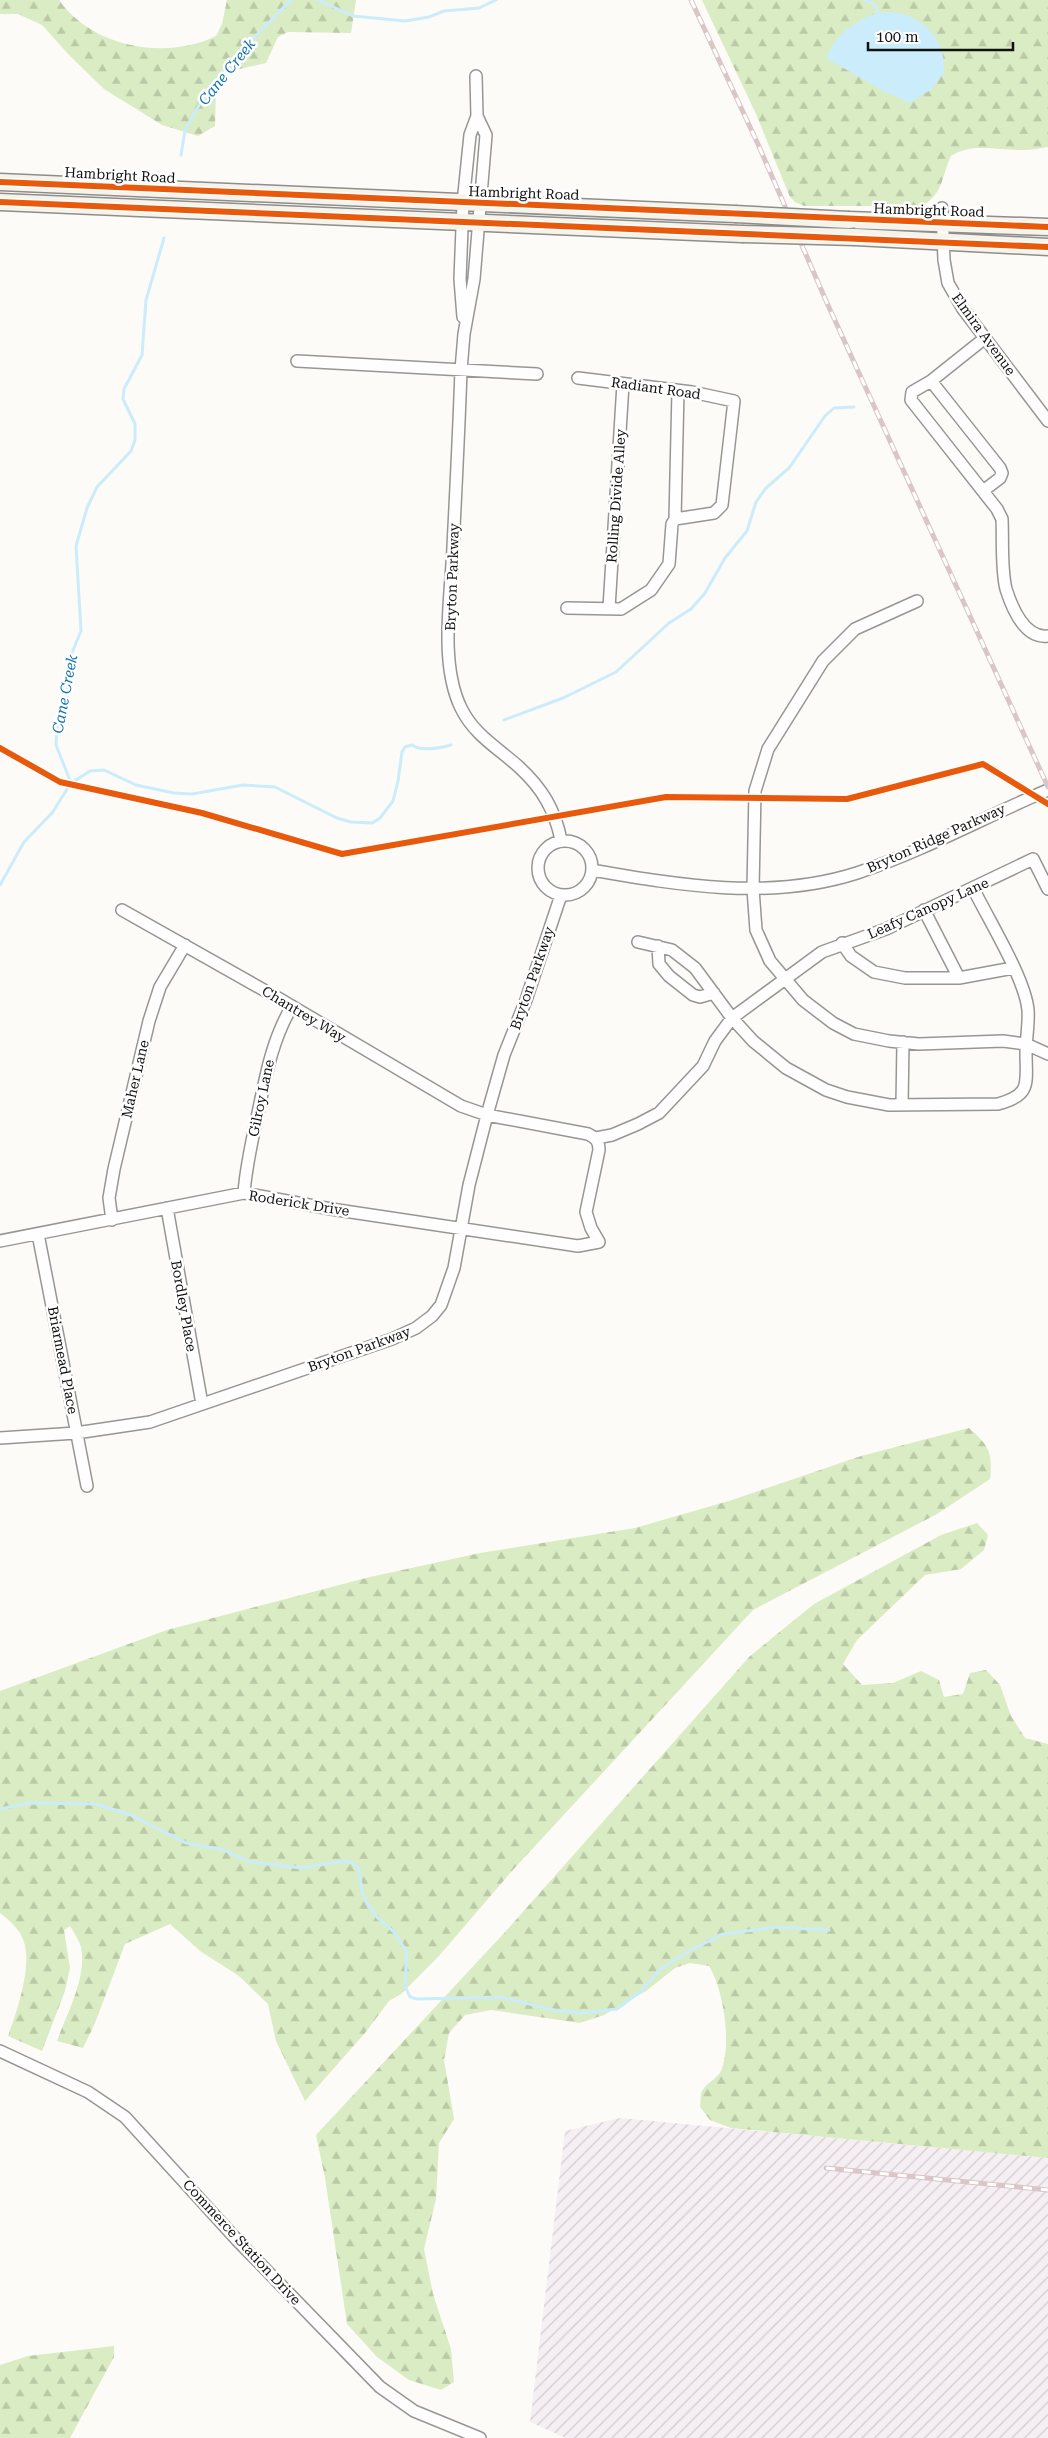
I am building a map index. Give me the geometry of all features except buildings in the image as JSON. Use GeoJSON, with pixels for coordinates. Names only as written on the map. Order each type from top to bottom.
{"type":"FeatureCollection","features":[{"type":"Feature","properties":{"kind":"street"},"geometry":{"type":"LineString","coordinates":[[476,76],[477,116]]}},
{"type":"Feature","properties":{"kind":"street","name":"Bryton Parkway"},"geometry":{"type":"LineString","coordinates":[[471,223],[463,203],[470,135],[477,116]]}},
{"type":"Feature","properties":{"kind":"street","name":"Bryton Parkway"},"geometry":{"type":"LineString","coordinates":[[477,116],[486,134],[480,204],[471,223],[460,279],[464,334],[450,604],[449,654],[451,678],[461,708],[473,727],[493,747],[519,767],[550,802],[557,820],[561,840]]}},
{"type":"Feature","properties":{"kind":"street","name":"Hambright Road"},"geometry":{"type":"LineString","coordinates":[[0,182],[849,220],[942,215],[1048,227]]}},
{"type":"Feature","properties":{"kind":"street"},"geometry":{"type":"LineString","coordinates":[[0,202],[471,223],[855,237],[1048,247]]}},
{"type":"Feature","properties":{"kind":"street","name":"Elmira Avenue"},"geometry":{"type":"LineString","coordinates":[[942,215],[944,260],[948,283],[963,309],[1048,421]]}},
{"type":"Feature","properties":{"kind":"street"},"geometry":{"type":"LineString","coordinates":[[985,338],[931,381],[912,392],[911,400],[997,509],[1002,519],[1006,588],[1023,626],[1039,637],[1048,636]]}},
{"type":"Feature","properties":{"kind":"street"},"geometry":{"type":"LineString","coordinates":[[297,361],[537,374]]}},
{"type":"Feature","properties":{"kind":"street","name":"Radiant Road"},"geometry":{"type":"LineString","coordinates":[[578,378],[678,391],[734,401],[722,505],[714,513],[675,519]]}},
{"type":"Feature","properties":{"kind":"street"},"geometry":{"type":"LineString","coordinates":[[931,381],[1000,468],[1002,473],[1000,478],[983,491]]}},
{"type":"Feature","properties":{"kind":"street","name":"Rolling Divide Alley"},"geometry":{"type":"LineString","coordinates":[[609,608],[623,384]]}},
{"type":"Feature","properties":{"kind":"street"},"geometry":{"type":"LineString","coordinates":[[567,608],[621,609],[650,590],[668,564],[672,524],[675,519],[678,391]]}},
{"type":"Feature","properties":{"kind":"street"},"geometry":{"type":"LineString","coordinates":[[917,601],[854,628],[823,661],[768,749],[754,791],[753,889],[756,930],[770,962],[803,1000],[832,1023],[854,1034],[919,1044],[1003,1041],[1026,1044],[1048,1054]]}},
{"type":"Feature","properties":{"kind":"street","name":"Bryton Ridge Parkway"},"geometry":{"type":"LineString","coordinates":[[592,870],[661,882],[753,889],[804,885],[856,873],[908,854],[1048,790]]}},
{"type":"Feature","properties":{"kind":"street"},"geometry":{"type":"LineString","coordinates":[[561,840],[578,844],[585,849],[590,857],[592,870],[584,888],[577,892],[561,895],[546,887],[537,872],[540,855],[545,848],[561,840]]}},
{"type":"Feature","properties":{"kind":"street","name":"Leafy Canopy Lane"},"geometry":{"type":"LineString","coordinates":[[596,1138],[612,1135],[658,1113],[703,1066],[715,1040],[732,1018],[822,952],[842,943],[886,929],[1033,859],[1048,889]]}},
{"type":"Feature","properties":{"kind":"street"},"geometry":{"type":"LineString","coordinates":[[638,942],[672,950],[695,968],[732,1018],[753,1042],[786,1068],[826,1090],[847,1097],[902,1105],[998,1104],[1015,1099],[1024,1091],[1028,1010],[1024,994],[1013,968],[973,888]]}},
{"type":"Feature","properties":{"kind":"street","name":"Bryton Parkway"},"geometry":{"type":"LineString","coordinates":[[0,1438],[78,1432],[142,1424],[392,1339],[416,1328],[432,1316],[441,1305],[454,1268],[460,1229],[487,1115],[504,1055],[526,1000],[561,895]]}},
{"type":"Feature","properties":{"kind":"street","name":"Chantrey Way"},"geometry":{"type":"LineString","coordinates":[[122,910],[292,1006],[452,1101],[487,1115],[588,1134],[596,1138]]}},
{"type":"Feature","properties":{"kind":"street"},"geometry":{"type":"LineString","coordinates":[[924,910],[959,978]]}},
{"type":"Feature","properties":{"kind":"street"},"geometry":{"type":"LineString","coordinates":[[842,943],[851,956],[874,972],[905,978],[959,978],[1013,968]]}},
{"type":"Feature","properties":{"kind":"street","name":"Maher Lane"},"geometry":{"type":"LineString","coordinates":[[112,1220],[109,1198],[114,1169],[149,1021],[160,987],[185,945]]}},
{"type":"Feature","properties":{"kind":"street"},"geometry":{"type":"LineString","coordinates":[[658,946],[659,964],[669,976],[700,997],[714,993]]}},
{"type":"Feature","properties":{"kind":"street","name":"Gilroy Lane"},"geometry":{"type":"LineString","coordinates":[[244,1193],[246,1167],[272,1050],[280,1027],[292,1006]]}},
{"type":"Feature","properties":{"kind":"street"},"geometry":{"type":"LineString","coordinates":[[902,1105],[903,1042]]}},
{"type":"Feature","properties":{"kind":"street","name":"Roderick Drive"},"geometry":{"type":"LineString","coordinates":[[0,1241],[244,1193],[460,1229],[578,1246],[599,1242],[591,1228],[586,1212],[599,1150],[596,1138]]}},
{"type":"Feature","properties":{"kind":"street","name":"Bordley Place"},"geometry":{"type":"LineString","coordinates":[[167,1208],[202,1404]]}},
{"type":"Feature","properties":{"kind":"street","name":"Briarmead Place"},"geometry":{"type":"LineString","coordinates":[[38,1234],[78,1432],[86,1486]]}},
{"type":"Feature","properties":{"kind":"street","name":"Commerce Station Drive"},"geometry":{"type":"LineString","coordinates":[[0,2051],[88,2092],[125,2117],[237,2240],[380,2387],[414,2411],[480,2438]]}},
{"type":"Feature","properties":{"kind":"shaded area"},"geometry":{"type":"Polygon","coordinates":[[[620,2118],[1048,2158],[1048,2438],[566,2438],[530,2422],[565,2131],[620,2118]]]}},
{"type":"Feature","properties":{"kind":"green space"},"geometry":{"type":"Polygon","coordinates":[[[0,0],[59,0],[73,16],[90,29],[110,39],[131,45],[175,48],[196,44],[216,36],[222,24],[227,0],[356,0],[351,33],[288,32],[278,37],[266,63],[230,71],[216,88],[215,126],[198,136],[162,125],[104,89],[42,25],[18,14],[0,14],[0,0]]]}},
{"type":"Feature","properties":{"kind":"green space"},"geometry":{"type":"Polygon","coordinates":[[[702,0],[1048,0],[1048,147],[1024,150],[977,148],[959,152],[951,156],[938,190],[922,206],[804,206],[795,202],[790,197],[756,114],[702,0]]]}},
{"type":"Feature","properties":{"kind":"green space"},"geometry":{"type":"Polygon","coordinates":[[[969,1428],[988,1450],[991,1462],[990,1479],[937,1514],[753,1610],[511,1872],[438,1957],[401,1994],[389,2001],[365,2033],[305,2101],[276,2041],[268,2004],[239,1976],[200,1951],[170,1924],[125,1944],[95,2023],[83,2048],[57,2041],[79,1983],[82,1959],[80,1944],[70,1926],[64,1930],[70,1968],[65,1991],[42,2051],[8,2036],[25,1977],[26,1952],[20,1933],[0,1913],[0,1691],[167,1630],[370,1577],[480,1553],[635,1528],[732,1500],[861,1456],[969,1428]]]}},
{"type":"Feature","properties":{"kind":"green space"},"geometry":{"type":"Polygon","coordinates":[[[977,1523],[988,1535],[984,1550],[961,1569],[925,1575],[857,1640],[843,1664],[862,1685],[893,1683],[921,1671],[939,1680],[944,1697],[963,1694],[970,1673],[986,1670],[1000,1685],[1011,1716],[1025,1738],[1048,1744],[1048,2158],[731,2128],[710,2120],[700,2107],[701,2094],[704,2088],[721,2071],[726,2047],[726,2033],[719,1989],[709,1966],[690,1963],[675,1968],[646,1991],[604,2015],[580,2023],[491,2010],[465,2015],[449,2033],[444,2060],[454,2119],[439,2143],[436,2199],[424,2249],[433,2294],[451,2349],[454,2382],[441,2390],[409,2380],[377,2357],[347,2324],[325,2178],[316,2135],[506,1931],[750,1656],[814,1604],[941,1535],[977,1523]]]}},
{"type":"Feature","properties":{"kind":"green space"},"geometry":{"type":"Polygon","coordinates":[[[114,2346],[114,2357],[70,2438],[0,2438],[0,2365],[28,2356],[114,2346]]]}},
{"type":"Feature","properties":{"kind":"water"},"geometry":{"type":"Polygon","coordinates":[[[891,12],[915,19],[925,26],[940,46],[944,72],[932,89],[910,103],[887,93],[826,58],[840,35],[853,24],[878,13],[891,12]]]}},
{"type":"Feature","properties":{"kind":"waterway","name":"Cane Creek"},"geometry":{"type":"LineString","coordinates":[[181,155],[185,130],[207,91],[234,58],[291,0]]}},
{"type":"Feature","properties":{"kind":"waterway"},"geometry":{"type":"LineString","coordinates":[[318,0],[353,16],[405,21],[429,17],[444,11],[479,8],[496,0]]}},
{"type":"Feature","properties":{"kind":"waterway"},"geometry":{"type":"LineString","coordinates":[[865,0],[874,4],[878,13]]}},
{"type":"Feature","properties":{"kind":"waterway","name":"Cane Creek"},"geometry":{"type":"LineString","coordinates":[[71,783],[56,745],[57,727],[67,700],[69,660],[81,631],[76,546],[87,508],[97,487],[131,451],[135,440],[135,424],[123,399],[124,389],[142,355],[146,300],[164,238]]}},
{"type":"Feature","properties":{"kind":"waterway"},"geometry":{"type":"LineString","coordinates":[[504,720],[563,698],[616,672],[669,623],[691,609],[705,593],[725,558],[747,531],[756,502],[766,488],[789,468],[825,416],[834,408],[854,407]]}},
{"type":"Feature","properties":{"kind":"waterway"},"geometry":{"type":"LineString","coordinates":[[0,885],[24,842],[52,813],[71,783],[90,771],[104,770],[136,785],[174,793],[192,794],[243,785],[275,787],[337,818],[351,822],[372,823],[380,818],[393,801],[402,752],[405,747],[412,745],[431,749],[451,745]]}},
{"type":"Feature","properties":{"kind":"waterway"},"geometry":{"type":"LineString","coordinates":[[0,1809],[28,1803],[96,1804],[131,1815],[186,1843],[224,1850],[250,1862],[302,1868],[344,1861],[351,1862],[359,1869],[362,1892],[367,1903],[378,1918],[394,1932],[407,1952],[405,1986],[410,1997],[417,1999],[500,1997],[554,2010],[582,2013],[617,2009],[641,1991],[660,1969],[691,1950],[723,1934],[777,1927],[829,1930]]}},
{"type":"Feature","properties":{"kind":"railway"},"geometry":{"type":"LineString","coordinates":[[691,0],[1048,787]]}},
{"type":"Feature","properties":{"kind":"railway"},"geometry":{"type":"LineString","coordinates":[[826,2168],[1048,2190]]}},
{"type":"Feature","properties":{"kind":"cycle path"},"geometry":{"type":"LineString","coordinates":[[0,182],[1048,227]]}},
{"type":"Feature","properties":{"kind":"cycle path"},"geometry":{"type":"LineString","coordinates":[[0,202],[1048,247]]}},
{"type":"Feature","properties":{"kind":"cycle path"},"geometry":{"type":"LineString","coordinates":[[0,748],[60,782],[202,813],[342,854],[666,797],[847,799],[983,764],[1048,804]]}}]}
